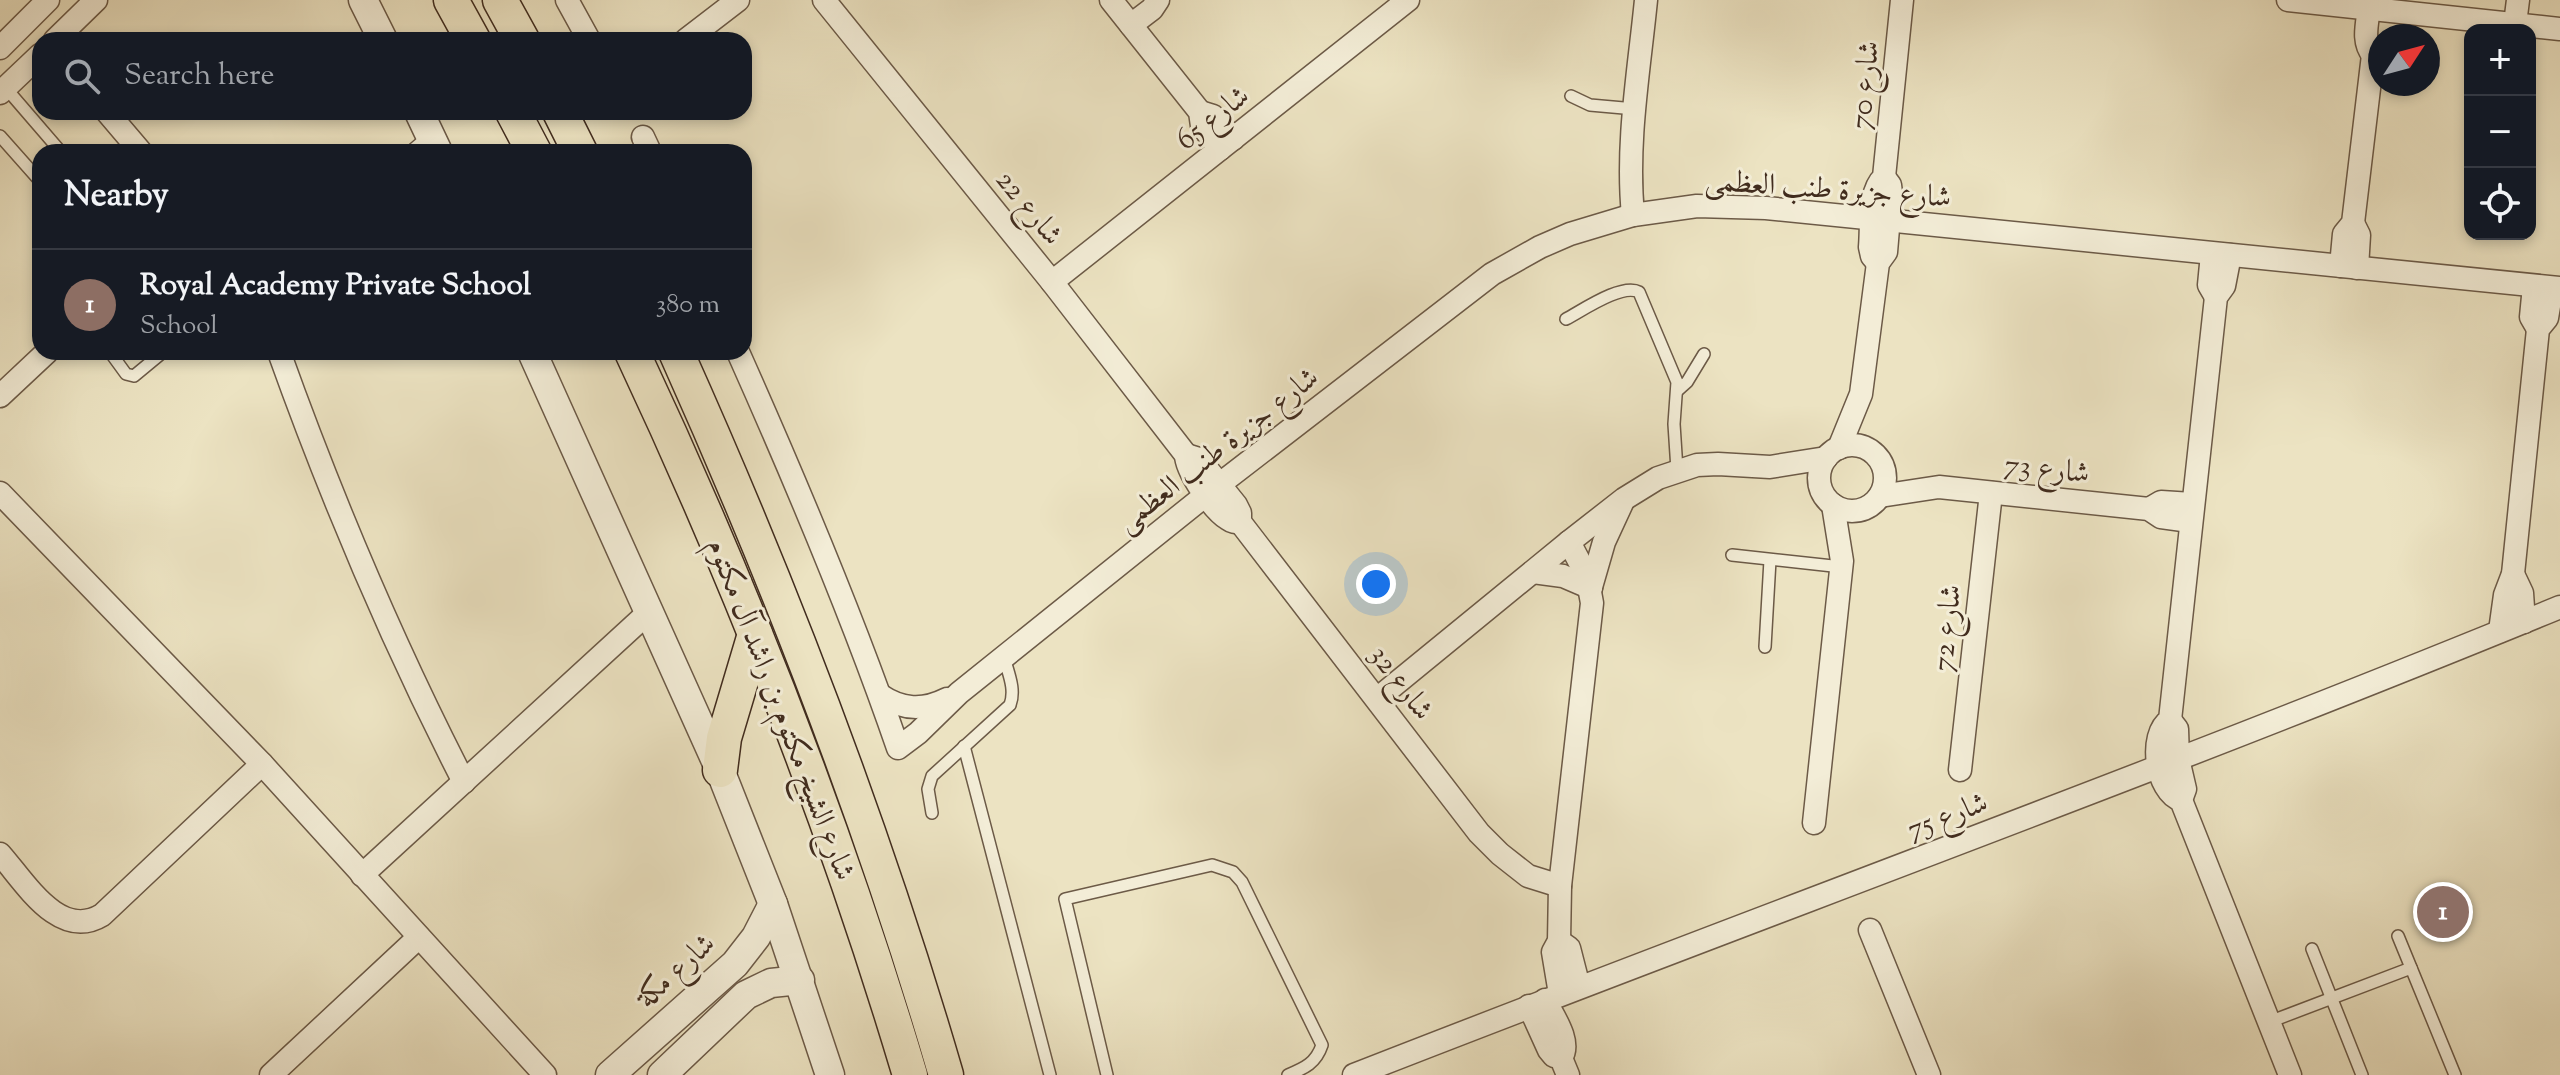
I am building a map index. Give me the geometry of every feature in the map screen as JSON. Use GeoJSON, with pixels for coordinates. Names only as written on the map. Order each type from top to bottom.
{"type":"FeatureCollection","features":[{"type":"Feature","properties":{"kind":"main road"},"geometry":{"type":"LineString","coordinates":[[451,0],[469,32]]}},
{"type":"Feature","properties":{"kind":"main road"},"geometry":{"type":"LineString","coordinates":[[500,0],[518,32]]}},
{"type":"Feature","properties":{"kind":"main road"},"geometry":{"type":"LineString","coordinates":[[517,120],[530,144]]}},
{"type":"Feature","properties":{"kind":"main road"},"geometry":{"type":"LineString","coordinates":[[564,120],[576,144]]}},
{"type":"Feature","properties":{"kind":"main road","name":"شارع الشيخ مكتوم بن راشد آل مكتوم"},"geometry":{"type":"LineString","coordinates":[[636,360],[755,634],[849,881],[910,1075]]}},
{"type":"Feature","properties":{"kind":"main road","name":"شارع الشيخ مكتوم بن راشد آل مكتوم"},"geometry":{"type":"LineString","coordinates":[[680,360],[829,722],[880,866],[946,1075]]}},
{"type":"Feature","properties":{"kind":"main road"},"geometry":{"type":"LineString","coordinates":[[720,770],[724,738],[755,634]]}},
{"type":"Feature","properties":{"kind":"street"},"geometry":{"type":"LineString","coordinates":[[0,48],[48,0]]}},
{"type":"Feature","properties":{"kind":"street"},"geometry":{"type":"LineString","coordinates":[[67,32],[96,0]]}},
{"type":"Feature","properties":{"kind":"street"},"geometry":{"type":"LineString","coordinates":[[363,0],[379,32]]}},
{"type":"Feature","properties":{"kind":"street"},"geometry":{"type":"LineString","coordinates":[[567,0],[585,32]]}},
{"type":"Feature","properties":{"kind":"street"},"geometry":{"type":"LineString","coordinates":[[696,32],[738,0]]}},
{"type":"Feature","properties":{"kind":"street","name":"شارع 22"},"geometry":{"type":"LineString","coordinates":[[824,0],[1052,282],[1186,455],[1188,469],[1213,489]]}},
{"type":"Feature","properties":{"kind":"street"},"geometry":{"type":"LineString","coordinates":[[1125,9],[1152,9],[1158,0]]}},
{"type":"Feature","properties":{"kind":"street","name":"شارع 65"},"geometry":{"type":"LineString","coordinates":[[1052,282],[1408,0]]}},
{"type":"Feature","properties":{"kind":"street"},"geometry":{"type":"LineString","coordinates":[[1633,215],[1631,156],[1646,0]]}},
{"type":"Feature","properties":{"kind":"street","name":"شارع 70"},"geometry":{"type":"LineString","coordinates":[[1832,453],[1861,394],[1878,263],[1871,252],[1881,220],[1876,188],[1884,177],[1902,0]]}},
{"type":"Feature","properties":{"kind":"street"},"geometry":{"type":"LineString","coordinates":[[2288,0],[2377,9],[2505,15],[2560,29]]}},
{"type":"Feature","properties":{"kind":"street"},"geometry":{"type":"LineString","coordinates":[[2505,15],[2518,0]]}},
{"type":"Feature","properties":{"kind":"street"},"geometry":{"type":"LineString","coordinates":[[1125,9],[1200,112],[1213,116],[1226,144]]}},
{"type":"Feature","properties":{"kind":"street"},"geometry":{"type":"LineString","coordinates":[[2377,9],[2378,24]]}},
{"type":"Feature","properties":{"kind":"street"},"geometry":{"type":"LineString","coordinates":[[3,90],[32,64]]}},
{"type":"Feature","properties":{"kind":"street"},"geometry":{"type":"LineString","coordinates":[[2349,267],[2344,234],[2353,223],[2372,96]]}},
{"type":"Feature","properties":{"kind":"street"},"geometry":{"type":"LineString","coordinates":[[114,120],[134,144]]}},
{"type":"Feature","properties":{"kind":"street","name":"شارع جزيرة طنب العظمى"},"geometry":{"type":"LineString","coordinates":[[880,695],[898,748],[959,693],[1213,489],[1492,274],[1560,238],[1633,215],[1697,206],[1732,206],[2549,287]]}},
{"type":"Feature","properties":{"kind":"street"},"geometry":{"type":"LineString","coordinates":[[2221,254],[2209,285],[2216,297],[2170,720],[2177,729],[2168,763],[2171,795],[2181,800],[2290,1075]]}},
{"type":"Feature","properties":{"kind":"street"},"geometry":{"type":"LineString","coordinates":[[2500,631],[2505,595],[2513,574],[2538,329],[2531,317],[2549,287]]}},
{"type":"Feature","properties":{"kind":"street"},"geometry":{"type":"LineString","coordinates":[[0,396],[38,360]]}},
{"type":"Feature","properties":{"kind":"street"},"geometry":{"type":"LineString","coordinates":[[282,360],[363,570],[427,711],[464,782]]}},
{"type":"Feature","properties":{"kind":"street"},"geometry":{"type":"LineString","coordinates":[[536,360],[720,770],[773,904],[830,1075]]}},
{"type":"Feature","properties":{"kind":"street"},"geometry":{"type":"LineString","coordinates":[[741,360],[880,695]]}},
{"type":"Feature","properties":{"kind":"street","name":"شارع 70"},"geometry":{"type":"LineString","coordinates":[[1861,394],[1877,458]]}},
{"type":"Feature","properties":{"kind":"street"},"geometry":{"type":"LineString","coordinates":[[1377,699],[1569,542],[1649,482],[1677,470],[1718,464],[1770,467],[1856,445],[1877,458],[1884,486],[1853,533],[1842,564],[1814,823]]}},
{"type":"Feature","properties":{"kind":"street"},"geometry":{"type":"LineString","coordinates":[[1832,453],[1819,475],[1828,499],[1842,564]]}},
{"type":"Feature","properties":{"kind":"street","name":"شارع 73"},"geometry":{"type":"LineString","coordinates":[[1877,458],[1939,487],[2149,509],[2161,502],[2191,513]]}},
{"type":"Feature","properties":{"kind":"street"},"geometry":{"type":"LineString","coordinates":[[1770,467],[1856,511],[1873,502]]}},
{"type":"Feature","properties":{"kind":"street","name":"شارع 73"},"geometry":{"type":"LineString","coordinates":[[1873,502],[1939,487]]}},
{"type":"Feature","properties":{"kind":"street","name":"شارع 32"},"geometry":{"type":"LineString","coordinates":[[1213,489],[1228,519],[1240,522],[1479,833],[1500,854],[1524,871],[1538,865],[1561,878]]}},
{"type":"Feature","properties":{"kind":"street"},"geometry":{"type":"LineString","coordinates":[[0,493],[262,764],[545,1075]]}},
{"type":"Feature","properties":{"kind":"street","name":"شارع 72"},"geometry":{"type":"LineString","coordinates":[[1960,770],[1991,493]]}},
{"type":"Feature","properties":{"kind":"street"},"geometry":{"type":"LineString","coordinates":[[1565,1067],[1551,1053],[1553,952],[1559,941],[1561,878],[1591,620],[1591,588],[1604,542],[1624,499]]}},
{"type":"Feature","properties":{"kind":"street"},"geometry":{"type":"LineString","coordinates":[[1569,542],[1583,564],[1591,588]]}},
{"type":"Feature","properties":{"kind":"street"},"geometry":{"type":"LineString","coordinates":[[1533,572],[1563,576],[1591,588]]}},
{"type":"Feature","properties":{"kind":"street"},"geometry":{"type":"LineString","coordinates":[[2513,574],[2522,593],[2524,622]]}},
{"type":"Feature","properties":{"kind":"street","name":"شارع 75"},"geometry":{"type":"LineString","coordinates":[[1354,1075],[2168,763],[2560,607]]}},
{"type":"Feature","properties":{"kind":"street"},"geometry":{"type":"LineString","coordinates":[[362,875],[650,611]]}},
{"type":"Feature","properties":{"kind":"street","name":"شارع جزيرة طنب العظمى"},"geometry":{"type":"LineString","coordinates":[[880,695],[903,707],[916,708],[959,693]]}},
{"type":"Feature","properties":{"kind":"street"},"geometry":{"type":"LineString","coordinates":[[0,854],[61,918],[80,923],[95,919],[262,764]]}},
{"type":"Feature","properties":{"kind":"street","name":"شارع مكة"},"geometry":{"type":"LineString","coordinates":[[610,1075],[735,964],[756,937],[773,904]]}},
{"type":"Feature","properties":{"kind":"street"},"geometry":{"type":"LineString","coordinates":[[1870,930],[1929,1075]]}},
{"type":"Feature","properties":{"kind":"street"},"geometry":{"type":"LineString","coordinates":[[271,1075],[419,937]]}},
{"type":"Feature","properties":{"kind":"street"},"geometry":{"type":"LineString","coordinates":[[662,1075],[746,995],[771,983],[800,980]]}},
{"type":"Feature","properties":{"kind":"lane"},"geometry":{"type":"LineString","coordinates":[[3,90],[54,144]]}},
{"type":"Feature","properties":{"kind":"lane"},"geometry":{"type":"LineString","coordinates":[[1571,96],[1590,105],[1635,109]]}},
{"type":"Feature","properties":{"kind":"lane"},"geometry":{"type":"LineString","coordinates":[[0,136],[32,172]]}},
{"type":"Feature","properties":{"kind":"lane"},"geometry":{"type":"LineString","coordinates":[[1566,319],[1623,289],[1634,289],[1642,297],[1659,345],[1675,375],[1677,470]]}},
{"type":"Feature","properties":{"kind":"lane"},"geometry":{"type":"LineString","coordinates":[[1677,391],[1687,382],[1704,354]]}},
{"type":"Feature","properties":{"kind":"lane"},"geometry":{"type":"LineString","coordinates":[[116,360],[126,374],[134,376],[153,360]]}},
{"type":"Feature","properties":{"kind":"lane"},"geometry":{"type":"LineString","coordinates":[[1732,555],[1842,564]]}},
{"type":"Feature","properties":{"kind":"lane"},"geometry":{"type":"LineString","coordinates":[[1765,647],[1770,560]]}},
{"type":"Feature","properties":{"kind":"lane"},"geometry":{"type":"LineString","coordinates":[[932,813],[928,789],[932,776],[1010,705],[1012,688],[1004,657]]}},
{"type":"Feature","properties":{"kind":"lane"},"geometry":{"type":"LineString","coordinates":[[964,746],[1050,1075]]}},
{"type":"Feature","properties":{"kind":"lane"},"geometry":{"type":"LineString","coordinates":[[1107,1075],[1065,899],[1212,865],[1233,872],[1242,882],[1322,1045],[1311,1064],[1288,1075]]}},
{"type":"Feature","properties":{"kind":"lane"},"geometry":{"type":"LineString","coordinates":[[2398,936],[2455,1075]]}},
{"type":"Feature","properties":{"kind":"lane"},"geometry":{"type":"LineString","coordinates":[[2312,949],[2362,1075]]}},
{"type":"Feature","properties":{"kind":"lane"},"geometry":{"type":"LineString","coordinates":[[2269,1022],[2411,968]]}},
{"type":"Feature","properties":{"kind":"place","name":"Royal Academy Private School"},"geometry":{"type":"Point","coordinates":[2443,912]}}]}
